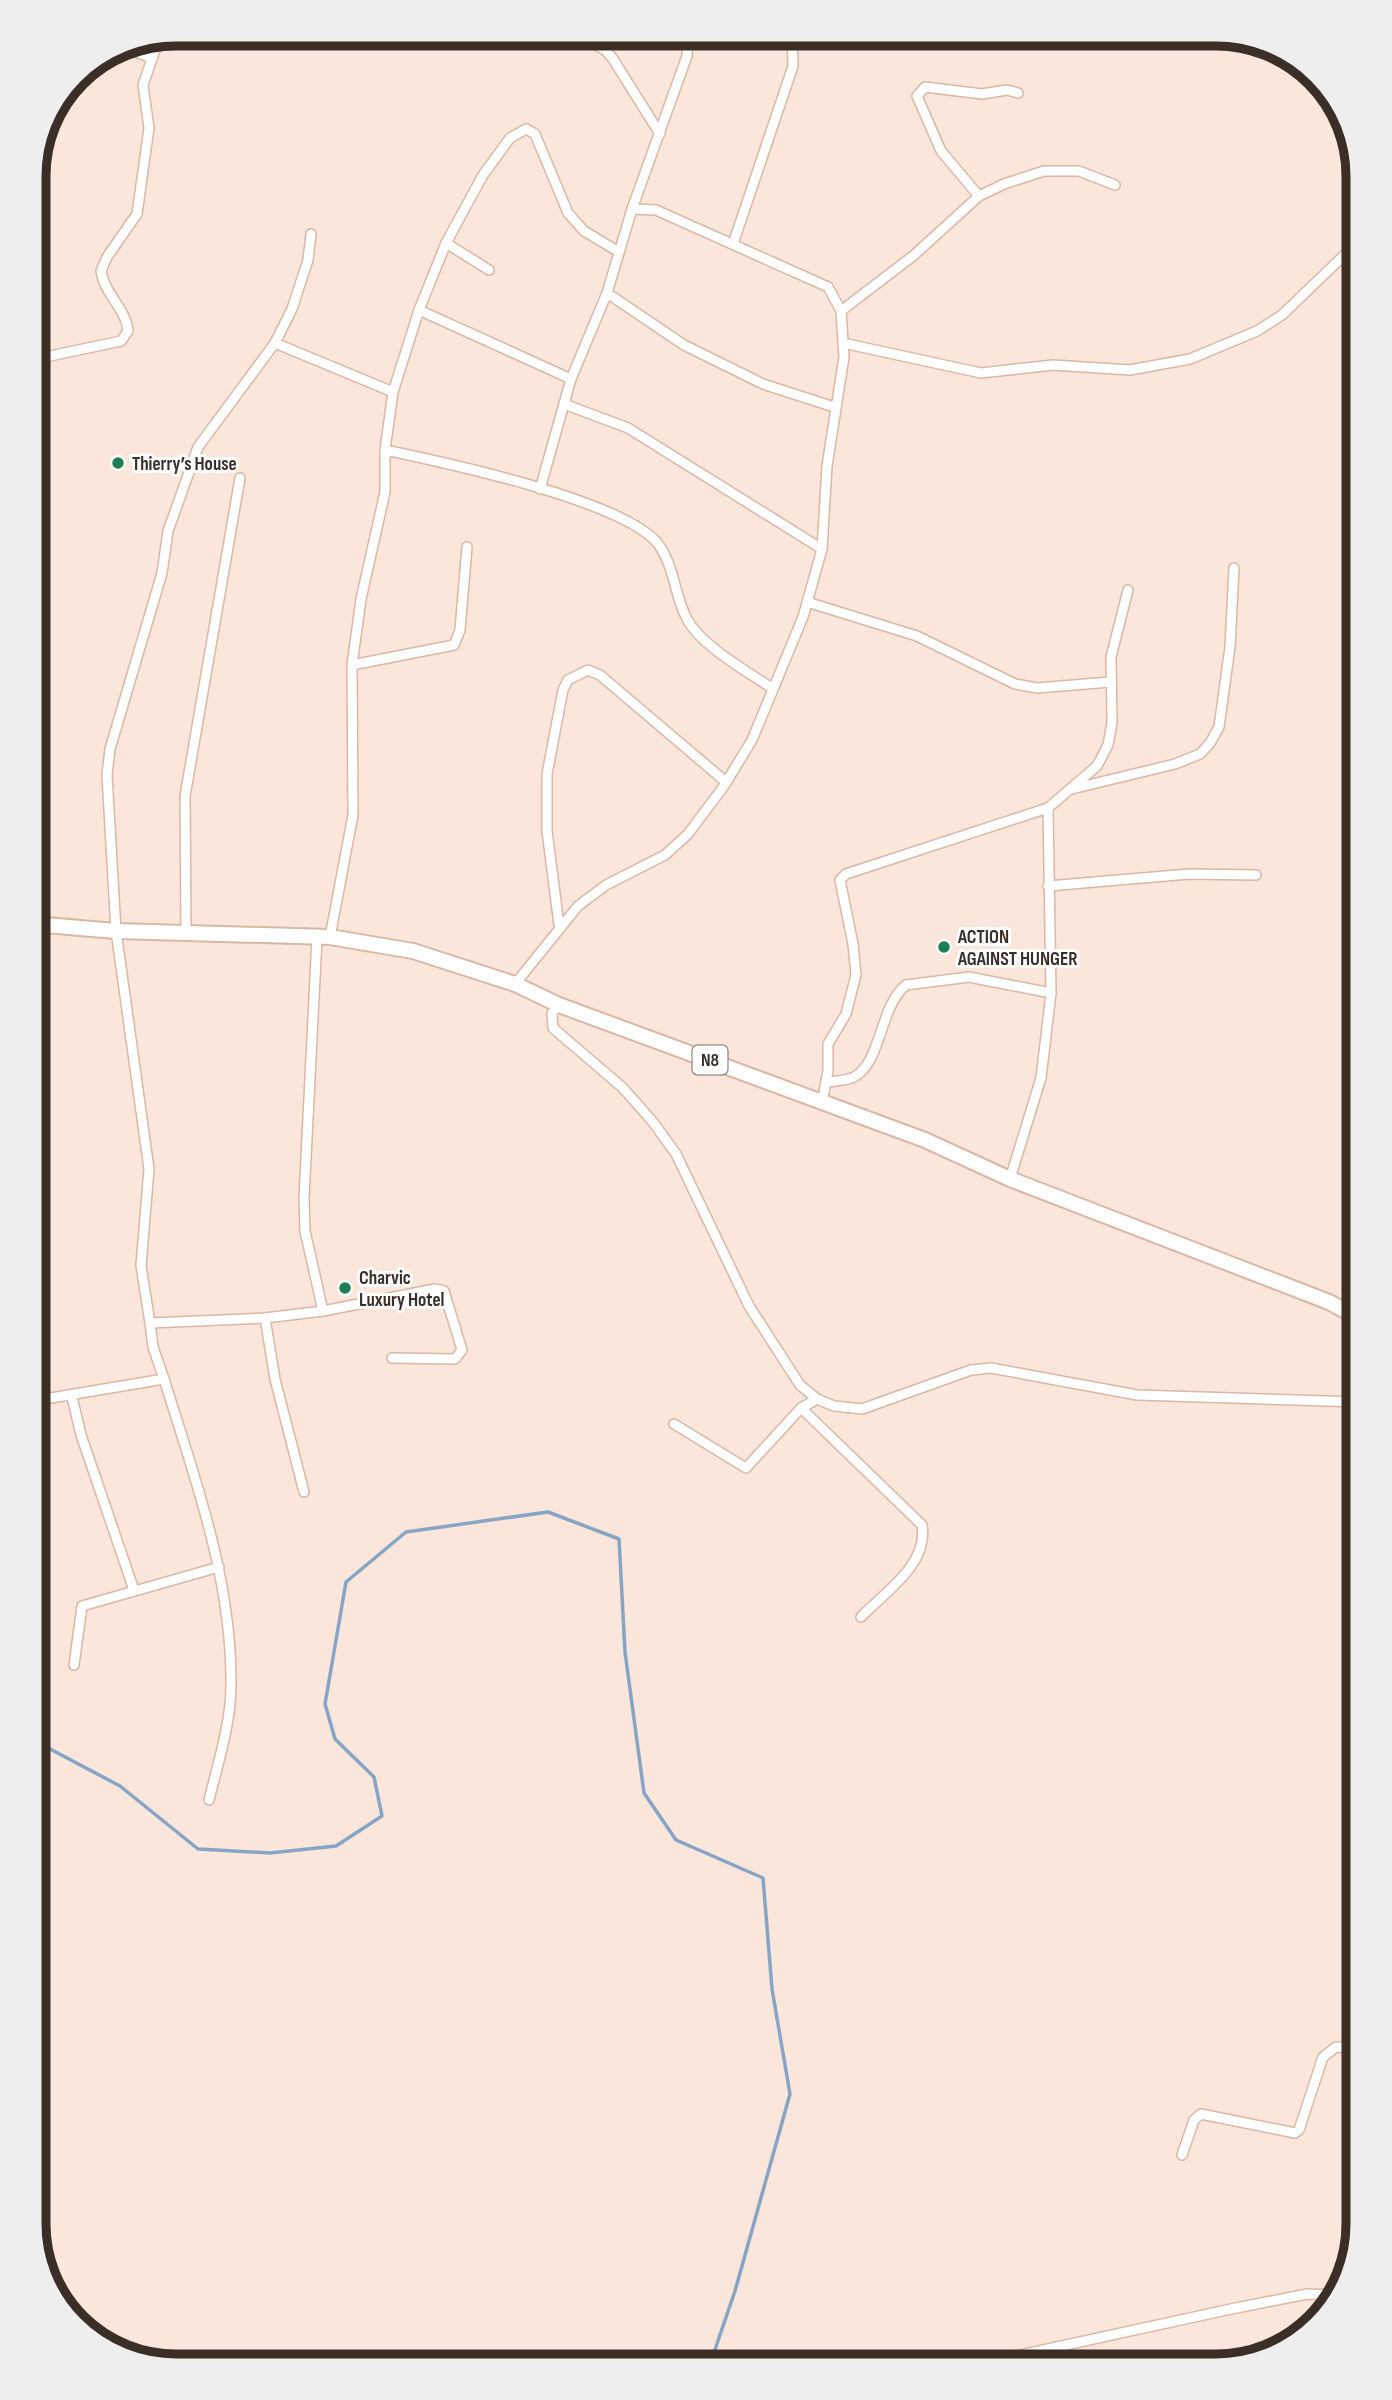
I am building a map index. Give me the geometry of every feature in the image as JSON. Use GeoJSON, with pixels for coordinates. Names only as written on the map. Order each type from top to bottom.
{"type":"FeatureCollection","features":[{"type":"Feature","properties":{"kind":"highway","name":"N8"},"geometry":{"type":"LineString","coordinates":[[46,925],[186,934],[324,937],[413,951],[515,984],[559,1005],[925,1140],[1010,1179],[1329,1302],[1346,1311]]}},
{"type":"Feature","properties":{"kind":"street"},"geometry":{"type":"LineString","coordinates":[[598,46],[613,60],[660,134]]}},
{"type":"Feature","properties":{"kind":"street"},"geometry":{"type":"LineString","coordinates":[[540,489],[571,379],[607,293],[632,209],[687,56],[687,46]]}},
{"type":"Feature","properties":{"kind":"street"},"geometry":{"type":"LineString","coordinates":[[733,244],[793,66],[792,46]]}},
{"type":"Feature","properties":{"kind":"street"},"geometry":{"type":"LineString","coordinates":[[46,358],[121,341],[128,331],[127,321],[107,290],[101,271],[107,257],[137,215],[149,128],[143,85],[156,47]]}},
{"type":"Feature","properties":{"kind":"street"},"geometry":{"type":"LineString","coordinates":[[135,52],[152,58]]}},
{"type":"Feature","properties":{"kind":"street"},"geometry":{"type":"LineString","coordinates":[[979,196],[941,150],[918,96],[925,87],[982,94],[1007,90],[1018,93]]}},
{"type":"Feature","properties":{"kind":"street"},"geometry":{"type":"LineString","coordinates":[[323,1311],[304,1231],[304,1198],[324,937],[353,815],[352,665],[361,599],[385,492],[385,450],[393,392],[419,310],[446,243],[494,159],[510,138],[526,129],[535,134],[568,213],[584,231],[619,252]]}},
{"type":"Feature","properties":{"kind":"street"},"geometry":{"type":"LineString","coordinates":[[841,311],[913,256],[979,196],[1004,184],[1044,171],[1079,171],[1115,184]]}},
{"type":"Feature","properties":{"kind":"street"},"geometry":{"type":"LineString","coordinates":[[515,984],[559,925],[578,906],[606,885],[665,855],[688,834],[726,782],[752,740],[807,602],[822,549],[834,407],[844,356],[841,311],[828,287],[656,210],[632,209]]}},
{"type":"Feature","properties":{"kind":"street"},"geometry":{"type":"LineString","coordinates":[[209,1800],[226,1731],[232,1687],[229,1634],[219,1567],[153,1348],[141,1266],[149,1169],[116,931],[107,775],[125,690],[162,573],[168,531],[198,447],[275,342],[292,309],[307,260],[311,234]]}},
{"type":"Feature","properties":{"kind":"street"},"geometry":{"type":"LineString","coordinates":[[446,243],[489,270]]}},
{"type":"Feature","properties":{"kind":"street"},"geometry":{"type":"LineString","coordinates":[[843,343],[981,373],[1053,365],[1130,370],[1191,359],[1257,331],[1282,315],[1346,253]]}},
{"type":"Feature","properties":{"kind":"street"},"geometry":{"type":"LineString","coordinates":[[607,293],[684,345],[763,384],[834,407]]}},
{"type":"Feature","properties":{"kind":"street"},"geometry":{"type":"LineString","coordinates":[[419,310],[571,379]]}},
{"type":"Feature","properties":{"kind":"street"},"geometry":{"type":"LineString","coordinates":[[275,342],[393,392]]}},
{"type":"Feature","properties":{"kind":"street"},"geometry":{"type":"LineString","coordinates":[[564,404],[628,428],[822,549]]}},
{"type":"Feature","properties":{"kind":"street"},"geometry":{"type":"LineString","coordinates":[[385,450],[540,489],[624,519],[658,543],[672,568],[686,618],[697,635],[773,689]]}},
{"type":"Feature","properties":{"kind":"street"},"geometry":{"type":"LineString","coordinates":[[186,934],[184,796],[240,478]]}},
{"type":"Feature","properties":{"kind":"street"},"geometry":{"type":"LineString","coordinates":[[352,665],[454,645],[460,630],[467,547]]}},
{"type":"Feature","properties":{"kind":"street"},"geometry":{"type":"LineString","coordinates":[[1070,790],[1175,764],[1200,754],[1210,743],[1219,727],[1230,647],[1234,568]]}},
{"type":"Feature","properties":{"kind":"street"},"geometry":{"type":"LineString","coordinates":[[822,1102],[828,1044],[846,1014],[856,975],[853,944],[840,880],[846,874],[1048,808],[1097,766],[1108,745],[1112,723],[1111,657],[1128,590]]}},
{"type":"Feature","properties":{"kind":"street"},"geometry":{"type":"LineString","coordinates":[[807,602],[917,636],[1015,684],[1037,688],[1110,682]]}},
{"type":"Feature","properties":{"kind":"street"},"geometry":{"type":"LineString","coordinates":[[559,925],[547,831],[547,774],[563,690],[568,680],[588,670],[600,676],[726,782]]}},
{"type":"Feature","properties":{"kind":"street"},"geometry":{"type":"LineString","coordinates":[[1010,1179],[1041,1078],[1051,993],[1048,808]]}},
{"type":"Feature","properties":{"kind":"street"},"geometry":{"type":"LineString","coordinates":[[1048,886],[1189,874],[1256,875]]}},
{"type":"Feature","properties":{"kind":"street"},"geometry":{"type":"LineString","coordinates":[[826,1082],[852,1079],[863,1070],[894,998],[906,985],[969,977],[1051,993]]}},
{"type":"Feature","properties":{"kind":"street"},"geometry":{"type":"LineString","coordinates":[[559,1005],[552,1013],[553,1028],[623,1088],[676,1154],[749,1306],[800,1385],[817,1399],[834,1406],[862,1409],[971,1370],[991,1368],[1137,1395],[1346,1402]]}},
{"type":"Feature","properties":{"kind":"street"},"geometry":{"type":"LineString","coordinates":[[150,1323],[265,1318],[323,1311],[435,1289],[444,1291],[461,1350],[458,1357],[392,1358]]}},
{"type":"Feature","properties":{"kind":"street"},"geometry":{"type":"LineString","coordinates":[[265,1318],[275,1380],[304,1492]]}},
{"type":"Feature","properties":{"kind":"street"},"geometry":{"type":"LineString","coordinates":[[46,1400],[164,1379]]}},
{"type":"Feature","properties":{"kind":"street"},"geometry":{"type":"LineString","coordinates":[[72,1397],[81,1435],[134,1590]]}},
{"type":"Feature","properties":{"kind":"street"},"geometry":{"type":"LineString","coordinates":[[674,1423],[746,1468],[801,1408],[817,1399]]}},
{"type":"Feature","properties":{"kind":"street"},"geometry":{"type":"LineString","coordinates":[[801,1408],[922,1525],[922,1546],[918,1559],[861,1617]]}},
{"type":"Feature","properties":{"kind":"street"},"geometry":{"type":"LineString","coordinates":[[74,1665],[82,1606],[219,1567]]}},
{"type":"Feature","properties":{"kind":"street"},"geometry":{"type":"LineString","coordinates":[[1182,2155],[1194,2120],[1201,2114],[1295,2133],[1299,2130],[1323,2057],[1336,2047],[1346,2047]]}},
{"type":"Feature","properties":{"kind":"street"},"geometry":{"type":"LineString","coordinates":[[1025,2354],[1307,2294],[1326,2295]]}},
{"type":"Feature","properties":{"kind":"waterway"},"geometry":{"type":"LineString","coordinates":[[46,1747],[120,1786],[198,1849],[270,1853],[336,1846],[382,1816],[374,1777],[335,1739],[325,1704],[346,1582],[406,1532],[548,1512],[619,1539],[625,1652],[644,1793],[676,1840],[763,1878],[772,1989],[790,2094],[735,2291],[713,2354]]}},
{"type":"Feature","properties":{"kind":"place","name":"Thierry’s House"},"geometry":{"type":"Point","coordinates":[118,463]}},
{"type":"Feature","properties":{"kind":"place","name":"ACTION AGAINST HUNGER"},"geometry":{"type":"Point","coordinates":[944,947]}},
{"type":"Feature","properties":{"kind":"place","name":"Charvic Luxury Hotel"},"geometry":{"type":"Point","coordinates":[345,1288]}}]}
